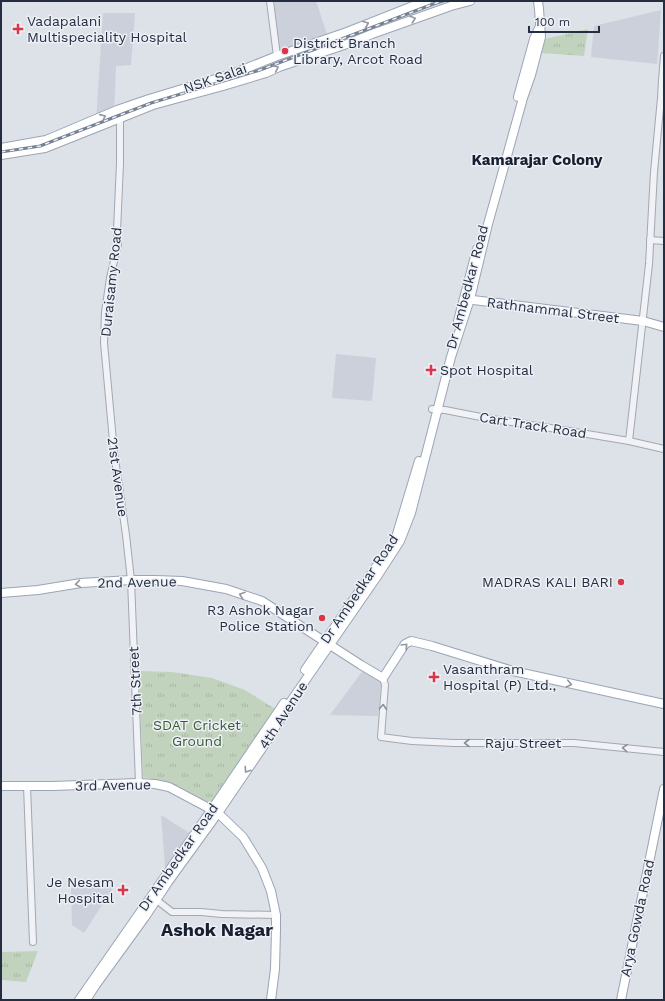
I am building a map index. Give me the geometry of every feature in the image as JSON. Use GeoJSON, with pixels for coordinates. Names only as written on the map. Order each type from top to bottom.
{"type":"FeatureCollection","features":[{"type":"Feature","properties":{"kind":"main road","name":"NSK Salai"},"geometry":{"type":"LineString","coordinates":[[1,148],[46,140],[118,114],[149,99],[232,74],[427,1]]}},
{"type":"Feature","properties":{"kind":"main road"},"geometry":{"type":"LineString","coordinates":[[1,155],[45,148],[118,114],[266,73],[444,8],[470,1]]}},
{"type":"Feature","properties":{"kind":"main road","name":"Dr Ambedkar Road"},"geometry":{"type":"LineString","coordinates":[[327,642],[397,536],[434,409],[451,357],[537,52],[540,37],[538,1]]}},
{"type":"Feature","properties":{"kind":"main road","name":"Dr Ambedkar Road"},"geometry":{"type":"LineString","coordinates":[[467,299],[534,39],[539,27]]}},
{"type":"Feature","properties":{"kind":"main road"},"geometry":{"type":"LineString","coordinates":[[253,66],[255,76]]}},
{"type":"Feature","properties":{"kind":"main road","name":"Rathnammal Street"},"geometry":{"type":"LineString","coordinates":[[467,299],[643,321],[664,327]]}},
{"type":"Feature","properties":{"kind":"main road","name":"2nd Avenue"},"geometry":{"type":"LineString","coordinates":[[1,593],[38,590],[81,583],[131,580],[182,581],[226,589],[262,601],[383,678]]}},
{"type":"Feature","properties":{"kind":"main road"},"geometry":{"type":"LineString","coordinates":[[383,678],[405,644],[411,640],[513,671],[664,704]]}},
{"type":"Feature","properties":{"kind":"main road","name":"4th Avenue"},"geometry":{"type":"LineString","coordinates":[[86,1000],[145,917],[154,897],[267,741],[327,642]]}},
{"type":"Feature","properties":{"kind":"main road","name":"3rd Avenue"},"geometry":{"type":"LineString","coordinates":[[1,786],[154,784],[169,788],[215,811],[243,837],[262,868],[271,891],[276,915],[275,969],[271,1000]]}},
{"type":"Feature","properties":{"kind":"main road","name":"Arya Gowda Road"},"geometry":{"type":"LineString","coordinates":[[621,1000],[664,789]]}},
{"type":"Feature","properties":{"kind":"main road","name":"Dr Ambedkar Road"},"geometry":{"type":"LineString","coordinates":[[79,1000],[154,897]]}},
{"type":"Feature","properties":{"kind":"street"},"geometry":{"type":"LineString","coordinates":[[270,1],[277,56]]}},
{"type":"Feature","properties":{"kind":"street"},"geometry":{"type":"LineString","coordinates":[[629,441],[649,264],[654,172],[664,56]]}},
{"type":"Feature","properties":{"kind":"street","name":"Duraisamy Road"},"geometry":{"type":"LineString","coordinates":[[106,374],[104,343],[105,312],[110,278],[118,244],[117,225],[120,186],[118,114]]}},
{"type":"Feature","properties":{"kind":"street"},"geometry":{"type":"LineString","coordinates":[[650,240],[664,241]]}},
{"type":"Feature","properties":{"kind":"street","name":"21st Avenue"},"geometry":{"type":"LineString","coordinates":[[106,374],[114,452],[131,580]]}},
{"type":"Feature","properties":{"kind":"street","name":"Cart Track Road"},"geometry":{"type":"LineString","coordinates":[[434,409],[629,441],[664,449]]}},
{"type":"Feature","properties":{"kind":"street","name":"7th Street"},"geometry":{"type":"LineString","coordinates":[[131,580],[139,783]]}},
{"type":"Feature","properties":{"kind":"street","name":"Raju Street"},"geometry":{"type":"LineString","coordinates":[[383,678],[385,685],[381,737],[412,741],[454,743],[574,743],[664,752]]}},
{"type":"Feature","properties":{"kind":"street"},"geometry":{"type":"LineString","coordinates":[[27,786],[33,942]]}},
{"type":"Feature","properties":{"kind":"street"},"geometry":{"type":"LineString","coordinates":[[154,897],[172,912],[276,915]]}},
{"type":"Feature","properties":{"kind":"shaded area"},"geometry":{"type":"Polygon","coordinates":[[[274,1],[316,1],[327,34],[279,51],[274,1]]]}},
{"type":"Feature","properties":{"kind":"shaded area"},"geometry":{"type":"Polygon","coordinates":[[[661,10],[657,64],[591,57],[594,26],[661,10]]]}},
{"type":"Feature","properties":{"kind":"shaded area"},"geometry":{"type":"Polygon","coordinates":[[[103,13],[135,13],[131,65],[116,66],[114,114],[96,122],[103,13]]]}},
{"type":"Feature","properties":{"kind":"shaded area"},"geometry":{"type":"Polygon","coordinates":[[[336,354],[376,358],[372,401],[332,398],[336,354]]]}},
{"type":"Feature","properties":{"kind":"shaded area"},"geometry":{"type":"Polygon","coordinates":[[[364,669],[378,678],[381,684],[378,716],[330,715],[364,669]]]}},
{"type":"Feature","properties":{"kind":"shaded area"},"geometry":{"type":"Polygon","coordinates":[[[161,815],[191,834],[169,868],[165,867],[161,815]]]}},
{"type":"Feature","properties":{"kind":"shaded area"},"geometry":{"type":"Polygon","coordinates":[[[111,886],[113,888],[84,933],[72,925],[71,888],[111,886]]]}},
{"type":"Feature","properties":{"kind":"green space"},"geometry":{"type":"Polygon","coordinates":[[[588,29],[584,56],[542,53],[545,39],[588,29]]]}},
{"type":"Feature","properties":{"kind":"green space","name":"SDAT Cricket Ground"},"geometry":{"type":"Polygon","coordinates":[[[139,671],[172,672],[212,678],[245,690],[277,710],[215,806],[171,783],[143,777],[139,671]]]}},
{"type":"Feature","properties":{"kind":"green space"},"geometry":{"type":"Polygon","coordinates":[[[38,951],[26,982],[2,980],[2,952],[38,951]]]}},
{"type":"Feature","properties":{"kind":"railway"},"geometry":{"type":"LineString","coordinates":[[1,152],[40,146],[151,103],[260,70],[443,1]]}},
{"type":"Feature","properties":{"kind":"place","name":"Vadapalani Multispeciality Hospital"},"geometry":{"type":"Point","coordinates":[18,29]}},
{"type":"Feature","properties":{"kind":"place","name":"District Branch Library, Arcot Road"},"geometry":{"type":"Point","coordinates":[285,51]}},
{"type":"Feature","properties":{"kind":"place","name":"Spot Hospital"},"geometry":{"type":"Point","coordinates":[431,370]}},
{"type":"Feature","properties":{"kind":"place","name":"MADRAS KALI BARI"},"geometry":{"type":"Point","coordinates":[621,582]}},
{"type":"Feature","properties":{"kind":"place","name":"R3 Ashok Nagar Police Station"},"geometry":{"type":"Point","coordinates":[322,618]}},
{"type":"Feature","properties":{"kind":"place","name":"Vasanthram Hospital (P) Ltd.,"},"geometry":{"type":"Point","coordinates":[434,677]}},
{"type":"Feature","properties":{"kind":"place","name":"Je Nesam Hospital"},"geometry":{"type":"Point","coordinates":[123,890]}},
{"type":"Feature","properties":{"kind":"district","name":"Kamarajar Colony"},"geometry":{"type":"Point","coordinates":[537,160]}},
{"type":"Feature","properties":{"kind":"district","name":"Ashok Nagar"},"geometry":{"type":"Point","coordinates":[217,929]}}]}
